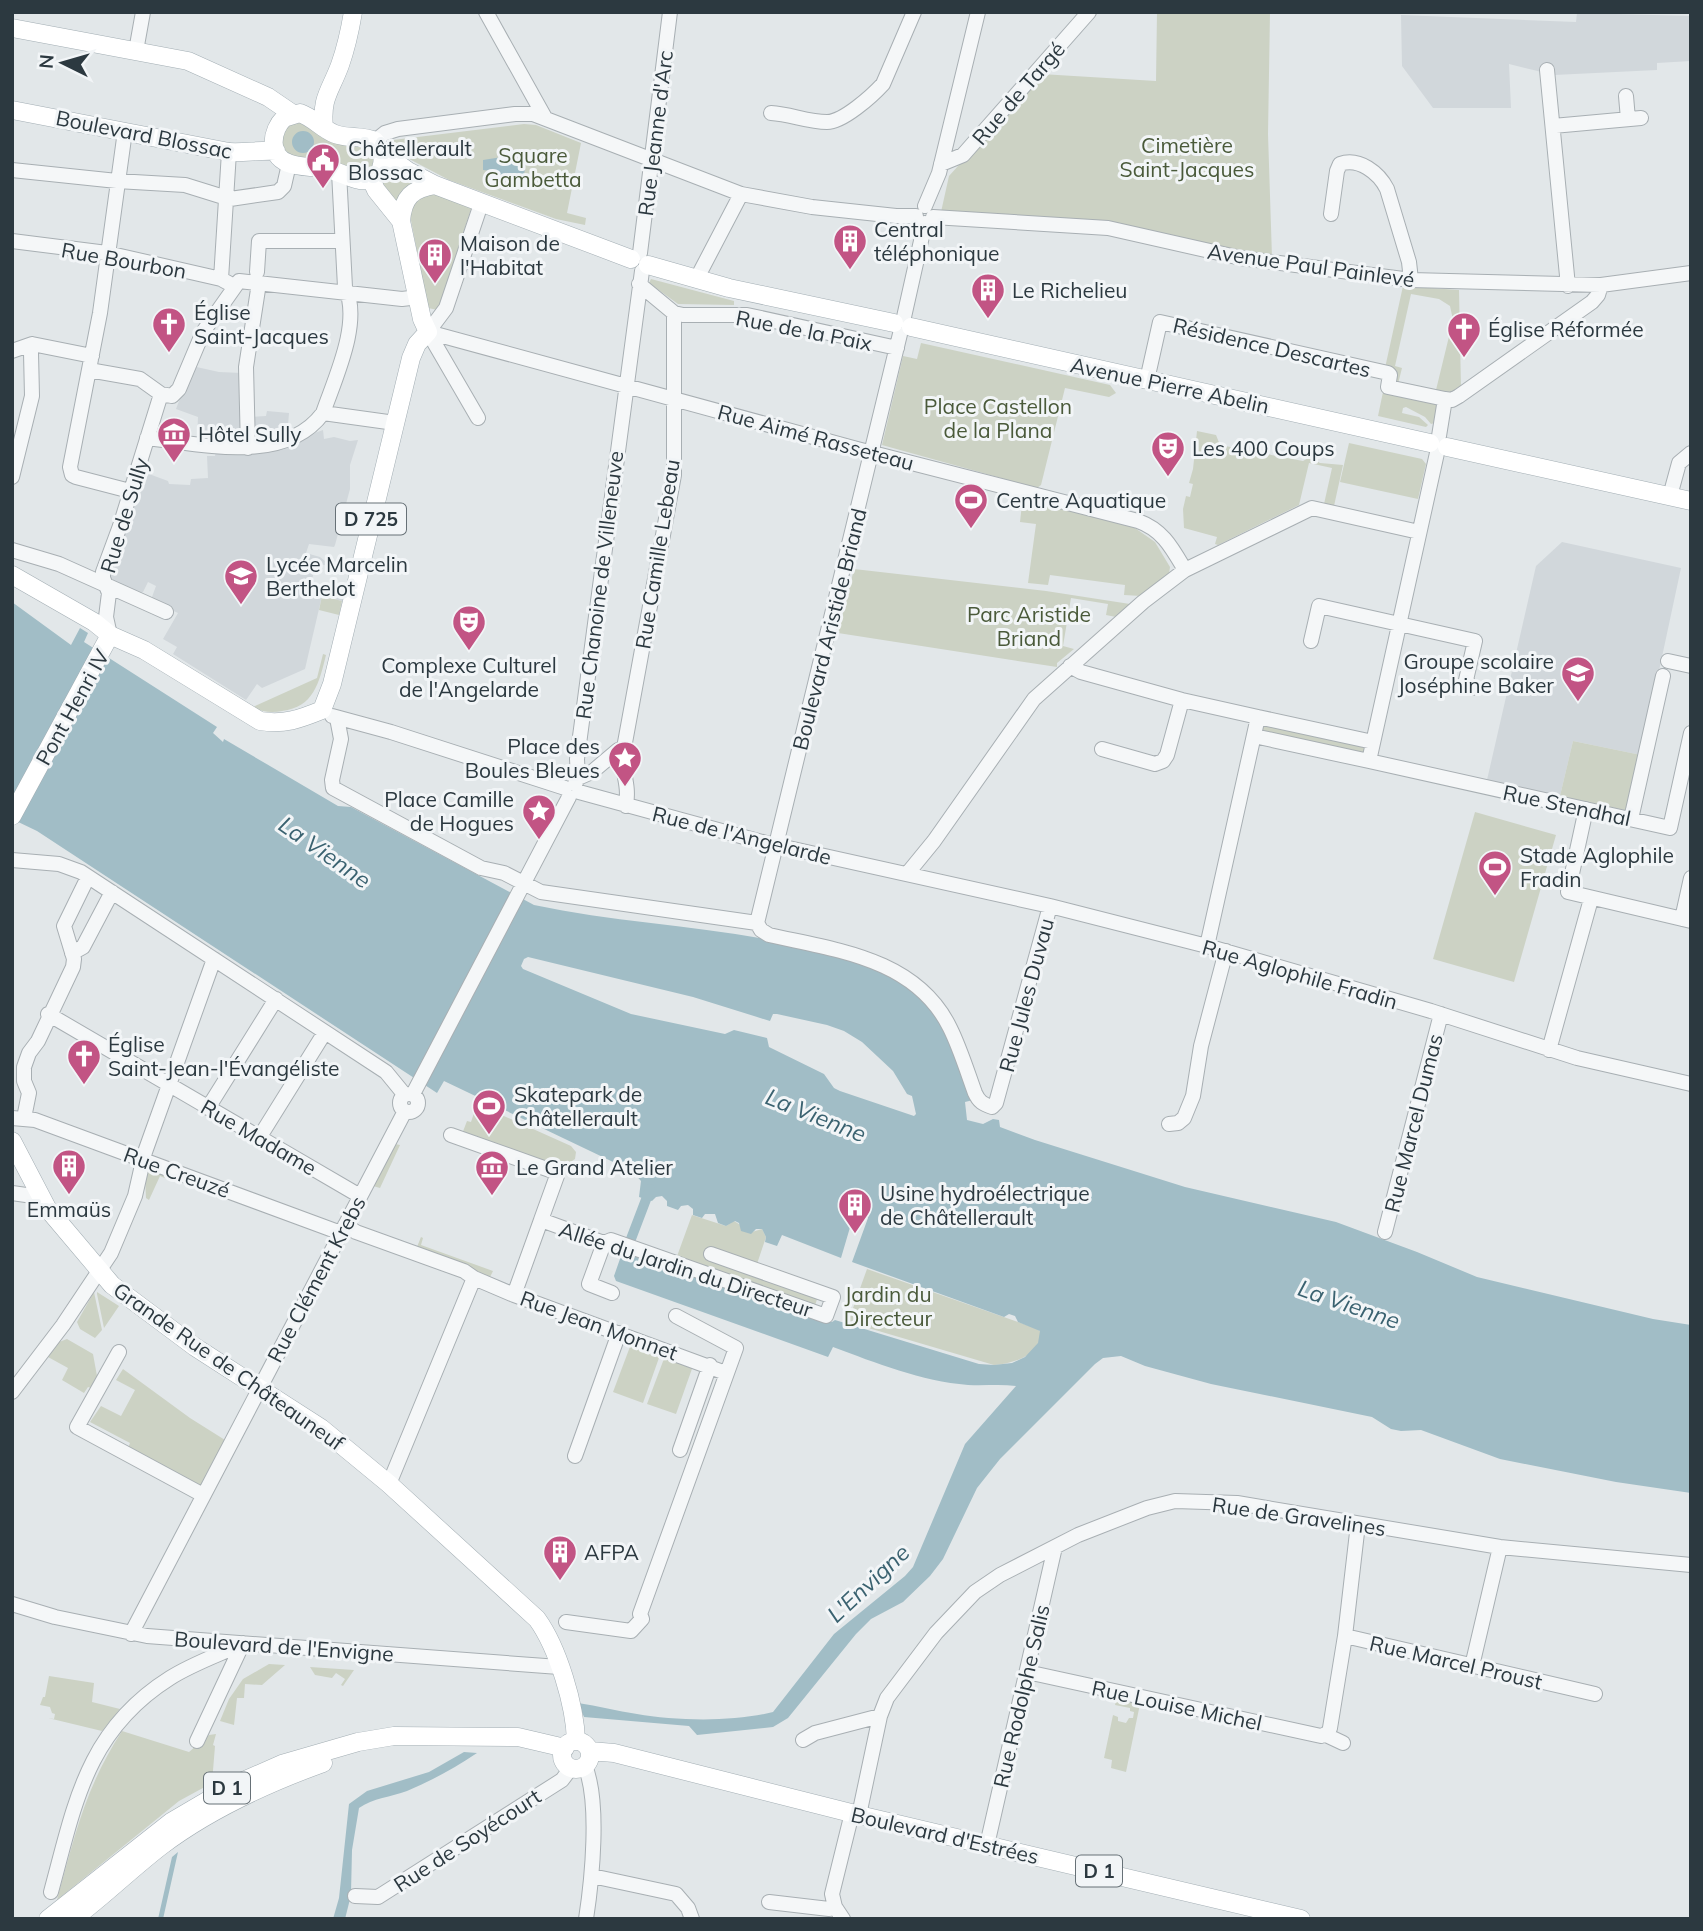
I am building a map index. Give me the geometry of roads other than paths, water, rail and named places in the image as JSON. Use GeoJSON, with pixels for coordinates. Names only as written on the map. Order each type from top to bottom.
{"type":"FeatureCollection","features":[{"type":"Feature","properties":{"kind":"main road"},"geometry":{"type":"LineString","coordinates":[[324,128],[322,111],[326,95],[347,42],[353,12]]}},
{"type":"Feature","properties":{"kind":"main road"},"geometry":{"type":"LineString","coordinates":[[12,28],[188,61],[268,97],[297,114],[310,117],[339,136],[362,137],[378,146],[383,163],[375,175],[376,190],[401,220]]}},
{"type":"Feature","properties":{"kind":"main road"},"geometry":{"type":"LineString","coordinates":[[282,158],[274,133],[277,125],[326,95]]}},
{"type":"Feature","properties":{"kind":"main road","name":"Boulevard Blossac"},"geometry":{"type":"LineString","coordinates":[[12,110],[229,152],[240,153],[254,149],[359,180],[408,171]]}},
{"type":"Feature","properties":{"kind":"main road","name":"Avenue Pierre Abelin"},"geometry":{"type":"LineString","coordinates":[[378,146],[408,171],[435,185],[640,266],[901,330],[1147,380],[1691,501]]}},
{"type":"Feature","properties":{"kind":"main road"},"geometry":{"type":"LineString","coordinates":[[428,332],[422,319],[401,220],[404,202],[409,195],[418,189],[435,185]]}},
{"type":"Feature","properties":{"kind":"main road","name":"D 725"},"geometry":{"type":"LineString","coordinates":[[329,714],[332,684],[411,359],[417,344],[428,332]]}},
{"type":"Feature","properties":{"kind":"main road"},"geometry":{"type":"LineString","coordinates":[[12,575],[93,622],[110,635],[144,650],[260,721],[276,724],[329,714]]}},
{"type":"Feature","properties":{"kind":"main road","name":"Pont Henri IV"},"geometry":{"type":"LineString","coordinates":[[12,816],[110,635]]}},
{"type":"Feature","properties":{"kind":"main road","name":"Grande Rue de Châteauneuf"},"geometry":{"type":"LineString","coordinates":[[12,1141],[40,1197],[111,1285],[166,1327],[321,1428],[537,1619],[548,1637],[559,1667],[574,1719],[577,1755]]}},
{"type":"Feature","properties":{"kind":"main road","name":"D 1"},"geometry":{"type":"LineString","coordinates":[[48,1919],[171,1822],[234,1785],[282,1764],[358,1742],[394,1736],[518,1737],[577,1755]]}},
{"type":"Feature","properties":{"kind":"main road","name":"D 1"},"geometry":{"type":"LineString","coordinates":[[73,1919],[178,1833],[241,1796],[324,1763],[428,1737]]}},
{"type":"Feature","properties":{"kind":"main road","name":"Boulevard d'Estrées"},"geometry":{"type":"LineString","coordinates":[[577,1755],[614,1754],[1301,1919]]}},
{"type":"Feature","properties":{"kind":"street"},"geometry":{"type":"LineString","coordinates":[[136,51],[143,12]]}},
{"type":"Feature","properties":{"kind":"street"},"geometry":{"type":"LineString","coordinates":[[486,12],[544,116]]}},
{"type":"Feature","properties":{"kind":"street","name":"Rue Jeanne d'Arc"},"geometry":{"type":"LineString","coordinates":[[625,386],[670,12]]}},
{"type":"Feature","properties":{"kind":"street"},"geometry":{"type":"LineString","coordinates":[[771,113],[823,122],[840,119],[883,84],[914,12]]}},
{"type":"Feature","properties":{"kind":"street","name":"Boulevard Aristide Briand"},"geometry":{"type":"LineString","coordinates":[[757,923],[901,330],[925,216],[941,164],[978,12]]}},
{"type":"Feature","properties":{"kind":"street","name":"Rue de Targé"},"geometry":{"type":"LineString","coordinates":[[941,164],[964,155],[1089,12]]}},
{"type":"Feature","properties":{"kind":"street"},"geometry":{"type":"LineString","coordinates":[[1548,70],[1568,286]]}},
{"type":"Feature","properties":{"kind":"street"},"geometry":{"type":"LineString","coordinates":[[1553,126],[1635,119],[1626,96]]}},
{"type":"Feature","properties":{"kind":"street"},"geometry":{"type":"LineString","coordinates":[[378,146],[385,133],[398,129],[515,114],[544,116]]}},
{"type":"Feature","properties":{"kind":"street","name":"Avenue Paul Painlevé"},"geometry":{"type":"LineString","coordinates":[[544,116],[741,194],[812,206],[896,216],[1108,228],[1241,258],[1411,281],[1568,286],[1601,285],[1691,273]]}},
{"type":"Feature","properties":{"kind":"street"},"geometry":{"type":"LineString","coordinates":[[125,131],[103,286],[71,471],[76,477],[130,491]]}},
{"type":"Feature","properties":{"kind":"street"},"geometry":{"type":"LineString","coordinates":[[12,351],[33,345],[53,347],[90,363],[141,379],[161,394],[172,396],[179,389],[203,332],[228,283],[225,198],[229,152]]}},
{"type":"Feature","properties":{"kind":"street"},"geometry":{"type":"LineString","coordinates":[[12,170],[185,185],[225,198],[274,194],[281,190],[282,158]]}},
{"type":"Feature","properties":{"kind":"street"},"geometry":{"type":"LineString","coordinates":[[1331,214],[1340,164],[1346,162],[1371,169],[1382,179],[1387,189],[1409,262],[1411,281]]}},
{"type":"Feature","properties":{"kind":"street"},"geometry":{"type":"LineString","coordinates":[[147,438],[260,448],[316,424],[323,413],[348,341],[350,298],[345,287],[339,172]]}},
{"type":"Feature","properties":{"kind":"street"},"geometry":{"type":"LineString","coordinates":[[696,280],[741,194]]}},
{"type":"Feature","properties":{"kind":"street"},"geometry":{"type":"LineString","coordinates":[[478,418],[428,332],[446,308],[481,204]]}},
{"type":"Feature","properties":{"kind":"street","name":"Rue Bourbon"},"geometry":{"type":"LineString","coordinates":[[12,241],[107,253],[228,283],[258,278],[348,293],[402,299],[418,297]]}},
{"type":"Feature","properties":{"kind":"street"},"geometry":{"type":"LineString","coordinates":[[248,448],[247,358],[258,278],[259,241],[342,241]]}},
{"type":"Feature","properties":{"kind":"street"},"geometry":{"type":"LineString","coordinates":[[640,266],[674,313]]}},
{"type":"Feature","properties":{"kind":"street"},"geometry":{"type":"LineString","coordinates":[[1369,761],[1438,445],[1445,399],[1452,400],[1459,396],[1592,302],[1601,285]]}},
{"type":"Feature","properties":{"kind":"street","name":"Rue de la Paix"},"geometry":{"type":"LineString","coordinates":[[674,313],[683,316],[747,315],[901,330]]}},
{"type":"Feature","properties":{"kind":"street","name":"Rue Camille Lebeau"},"geometry":{"type":"LineString","coordinates":[[623,755],[674,475],[674,313]]}},
{"type":"Feature","properties":{"kind":"street","name":"Résidence Descartes"},"geometry":{"type":"LineString","coordinates":[[1147,380],[1160,322],[1388,373],[1388,387],[1445,399]]}},
{"type":"Feature","properties":{"kind":"street","name":"Rue Aimé Rasseteau"},"geometry":{"type":"LineString","coordinates":[[428,332],[1148,524],[1164,537],[1185,570]]}},
{"type":"Feature","properties":{"kind":"street"},"geometry":{"type":"LineString","coordinates":[[12,477],[33,396],[33,345]]}},
{"type":"Feature","properties":{"kind":"street","name":"Rue Chanoine de Villeneuve"},"geometry":{"type":"LineString","coordinates":[[573,788],[625,386]]}},
{"type":"Feature","properties":{"kind":"street","name":"Rue de Sully"},"geometry":{"type":"LineString","coordinates":[[110,635],[106,617],[109,593],[103,572],[161,394]]}},
{"type":"Feature","properties":{"kind":"street"},"geometry":{"type":"LineString","coordinates":[[323,413],[395,423]]}},
{"type":"Feature","properties":{"kind":"street"},"geometry":{"type":"LineString","coordinates":[[1670,496],[1679,463],[1691,453]]}},
{"type":"Feature","properties":{"kind":"street"},"geometry":{"type":"LineString","coordinates":[[907,874],[934,841],[1034,699],[1163,585],[1185,570],[1311,508],[1419,532]]}},
{"type":"Feature","properties":{"kind":"street"},"geometry":{"type":"LineString","coordinates":[[12,550],[59,564],[166,612]]}},
{"type":"Feature","properties":{"kind":"street"},"geometry":{"type":"LineString","coordinates":[[1311,641],[1319,606],[1475,641],[1466,680],[1472,688]]}},
{"type":"Feature","properties":{"kind":"street"},"geometry":{"type":"LineString","coordinates":[[1668,661],[1691,666]]}},
{"type":"Feature","properties":{"kind":"street"},"geometry":{"type":"LineString","coordinates":[[1070,666],[1081,672],[1182,701],[1373,742]]}},
{"type":"Feature","properties":{"kind":"street"},"geometry":{"type":"LineString","coordinates":[[1632,813],[1663,676]]}},
{"type":"Feature","properties":{"kind":"street"},"geometry":{"type":"LineString","coordinates":[[1102,749],[1155,764],[1163,761],[1182,701]]}},
{"type":"Feature","properties":{"kind":"street"},"geometry":{"type":"LineString","coordinates":[[329,714],[341,739],[332,780],[333,788],[481,868],[503,873],[520,889],[757,923]]}},
{"type":"Feature","properties":{"kind":"street","name":"Rue de l'Angelarde"},"geometry":{"type":"LineString","coordinates":[[329,714],[626,806],[777,846],[907,874]]}},
{"type":"Feature","properties":{"kind":"street"},"geometry":{"type":"LineString","coordinates":[[1207,946],[1258,717]]}},
{"type":"Feature","properties":{"kind":"street","name":"Rue Stendhal"},"geometry":{"type":"LineString","coordinates":[[1254,736],[1586,809],[1632,813],[1670,828],[1687,766],[1691,733]]}},
{"type":"Feature","properties":{"kind":"street"},"geometry":{"type":"LineString","coordinates":[[12,860],[71,867],[276,999],[412,1091],[573,788],[618,750],[623,755],[624,775],[629,789],[626,806]]}},
{"type":"Feature","properties":{"kind":"street"},"geometry":{"type":"LineString","coordinates":[[1586,809],[1567,888],[1571,894],[1686,920],[1691,878]]}},
{"type":"Feature","properties":{"kind":"street","name":"Rue Aglophile Fradin"},"geometry":{"type":"LineString","coordinates":[[907,874],[1050,906],[1226,951],[1441,1014],[1549,1050],[1691,1084]]}},
{"type":"Feature","properties":{"kind":"street"},"geometry":{"type":"LineString","coordinates":[[18,1118],[29,1093],[24,1081],[24,1067],[29,1053],[73,967],[64,926],[88,877]]}},
{"type":"Feature","properties":{"kind":"street"},"geometry":{"type":"LineString","coordinates":[[72,953],[83,947],[112,892]]}},
{"type":"Feature","properties":{"kind":"street"},"geometry":{"type":"LineString","coordinates":[[1549,1050],[1591,899]]}},
{"type":"Feature","properties":{"kind":"street","name":"Rue Jules Duvau"},"geometry":{"type":"LineString","coordinates":[[757,923],[769,934],[860,956],[894,970],[926,996],[949,1025],[978,1101],[992,1107],[1002,1084],[1050,906]]}},
{"type":"Feature","properties":{"kind":"street"},"geometry":{"type":"LineString","coordinates":[[1169,1124],[1178,1123],[1184,1118],[1193,1096],[1200,1046],[1226,951]]}},
{"type":"Feature","properties":{"kind":"street"},"geometry":{"type":"LineString","coordinates":[[12,1392],[63,1325],[111,1253],[130,1210],[143,1160],[214,959]]}},
{"type":"Feature","properties":{"kind":"street"},"geometry":{"type":"LineString","coordinates":[[208,1108],[276,999]]}},
{"type":"Feature","properties":{"kind":"street","name":"Rue Madame"},"geometry":{"type":"LineString","coordinates":[[48,1014],[360,1196]]}},
{"type":"Feature","properties":{"kind":"street","name":"Rue Marcel Dumas"},"geometry":{"type":"LineString","coordinates":[[1385,1232],[1441,1014]]}},
{"type":"Feature","properties":{"kind":"street"},"geometry":{"type":"LineString","coordinates":[[259,1138],[325,1032]]}},
{"type":"Feature","properties":{"kind":"street","name":"Rue Clément Krebs"},"geometry":{"type":"LineString","coordinates":[[131,1634],[405,1111],[411,1112],[418,1107],[419,1101],[412,1091]]}},
{"type":"Feature","properties":{"kind":"street","name":"Rue Creuzé"},"geometry":{"type":"LineString","coordinates":[[18,1118],[356,1232],[464,1271],[474,1278]]}},
{"type":"Feature","properties":{"kind":"street","name":"Allée du Jardin du Directeur"},"geometry":{"type":"LineString","coordinates":[[451,1135],[558,1173],[541,1220],[604,1243],[611,1240],[636,1248],[826,1316],[833,1297],[711,1254]]}},
{"type":"Feature","properties":{"kind":"street"},"geometry":{"type":"LineString","coordinates":[[12,1193],[40,1197]]}},
{"type":"Feature","properties":{"kind":"street"},"geometry":{"type":"LineString","coordinates":[[514,1295],[541,1220]]}},
{"type":"Feature","properties":{"kind":"street"},"geometry":{"type":"LineString","coordinates":[[604,1243],[589,1284],[612,1293]]}},
{"type":"Feature","properties":{"kind":"street"},"geometry":{"type":"LineString","coordinates":[[388,1485],[474,1278]]}},
{"type":"Feature","properties":{"kind":"street","name":"Rue Jean Monnet"},"geometry":{"type":"LineString","coordinates":[[474,1278],[717,1368],[680,1450]]}},
{"type":"Feature","properties":{"kind":"street"},"geometry":{"type":"LineString","coordinates":[[566,1622],[631,1631],[642,1619],[640,1614],[736,1348],[676,1316]]}},
{"type":"Feature","properties":{"kind":"street"},"geometry":{"type":"LineString","coordinates":[[575,1456],[619,1332]]}},
{"type":"Feature","properties":{"kind":"street"},"geometry":{"type":"LineString","coordinates":[[119,1352],[77,1427],[203,1495]]}},
{"type":"Feature","properties":{"kind":"street","name":"Rue de Gravelines"},"geometry":{"type":"LineString","coordinates":[[839,1913],[833,1887],[880,1716],[895,1685],[936,1633],[975,1592],[1000,1575],[1055,1546],[1147,1508],[1175,1501],[1237,1503],[1500,1547],[1691,1565]]}},
{"type":"Feature","properties":{"kind":"street","name":"Rue Marcel Proust"},"geometry":{"type":"LineString","coordinates":[[1358,1524],[1345,1636],[1595,1694]]}},
{"type":"Feature","properties":{"kind":"street","name":"Rue Rodolphe Salis"},"geometry":{"type":"LineString","coordinates":[[986,1845],[1055,1546]]}},
{"type":"Feature","properties":{"kind":"street"},"geometry":{"type":"LineString","coordinates":[[1472,1666],[1500,1547]]}},
{"type":"Feature","properties":{"kind":"street","name":"Boulevard de l'Envigne"},"geometry":{"type":"LineString","coordinates":[[12,1604],[131,1634],[559,1667]]}},
{"type":"Feature","properties":{"kind":"street"},"geometry":{"type":"LineString","coordinates":[[1326,1735],[1330,1728],[1345,1636]]}},
{"type":"Feature","properties":{"kind":"street"},"geometry":{"type":"LineString","coordinates":[[197,1741],[243,1643]]}},
{"type":"Feature","properties":{"kind":"street"},"geometry":{"type":"LineString","coordinates":[[51,1892],[77,1797],[93,1759],[108,1734],[146,1695],[169,1679],[243,1643]]}},
{"type":"Feature","properties":{"kind":"street","name":"Rue Louise Michel"},"geometry":{"type":"LineString","coordinates":[[1027,1672],[1319,1736],[1326,1735],[1343,1743]]}},
{"type":"Feature","properties":{"kind":"street"},"geometry":{"type":"LineString","coordinates":[[803,1740],[814,1733],[880,1716]]}},
{"type":"Feature","properties":{"kind":"street"},"geometry":{"type":"LineString","coordinates":[[577,1755],[590,1779],[592,1875],[586,1919]]}},
{"type":"Feature","properties":{"kind":"street","name":"Rue de Soyécourt"},"geometry":{"type":"LineString","coordinates":[[355,1896],[378,1897],[562,1780],[577,1755]]}},
{"type":"Feature","properties":{"kind":"street"},"geometry":{"type":"LineString","coordinates":[[592,1875],[676,1894],[688,1908],[692,1919]]}},
{"type":"Feature","properties":{"kind":"street"},"geometry":{"type":"LineString","coordinates":[[769,1902],[829,1909],[839,1913]]}},
{"type":"Feature","properties":{"kind":"water"},"geometry":{"type":"Polygon","coordinates":[[[303,131],[313,138],[314,142],[307,152],[303,153],[293,146],[292,142],[299,132],[303,131]]]}},
{"type":"Feature","properties":{"kind":"water"},"geometry":{"type":"Polygon","coordinates":[[[502,157],[521,163],[525,169],[523,181],[515,181],[512,185],[511,178],[498,177],[492,171],[483,170],[483,160],[502,157]]]}},
{"type":"Feature","properties":{"kind":"water","name":"La Vienne"},"geometry":{"type":"Polygon","coordinates":[[[12,602],[71,645],[80,628],[88,633],[84,642],[217,727],[213,733],[223,742],[224,739],[338,806],[351,807],[534,905],[781,942],[853,958],[887,972],[919,995],[942,1023],[973,1100],[965,1102],[967,1120],[983,1124],[993,1119],[999,1120],[1000,1127],[1035,1140],[1185,1187],[1336,1222],[1477,1277],[1653,1319],[1691,1325],[1691,1493],[1616,1482],[1500,1459],[1421,1430],[1391,1429],[1372,1417],[1211,1384],[1145,1366],[1121,1356],[1103,1358],[1000,1459],[977,1488],[943,1559],[930,1576],[903,1602],[871,1619],[856,1634],[788,1718],[773,1727],[697,1735],[689,1726],[584,1717],[578,1703],[630,1713],[687,1719],[741,1718],[773,1712],[834,1634],[913,1567],[965,1444],[1016,1386],[968,1385],[933,1380],[833,1347],[828,1357],[616,1281],[614,1276],[621,1256],[616,1254],[618,1246],[815,1320],[817,1317],[832,1322],[835,1320],[979,1364],[1012,1363],[1025,1357],[1038,1343],[1040,1331],[1018,1322],[1015,1316],[1009,1314],[1004,1317],[852,1262],[868,1218],[858,1213],[854,1224],[851,1224],[841,1258],[782,1235],[777,1246],[765,1242],[762,1229],[756,1229],[751,1234],[741,1231],[739,1223],[735,1221],[726,1226],[718,1223],[715,1214],[705,1214],[702,1218],[693,1215],[693,1209],[688,1205],[681,1206],[678,1210],[667,1206],[667,1201],[662,1196],[652,1201],[639,1197],[641,1181],[632,1171],[444,1081],[437,1093],[37,831],[12,819],[12,602]],[[528,957],[521,966],[631,1014],[725,1034],[734,1030],[767,1038],[769,1047],[824,1074],[834,1088],[914,1116],[916,1114],[912,1096],[907,1094],[893,1071],[862,1042],[844,1031],[777,1014],[773,1014],[770,1021],[693,997],[528,957]]]}},
{"type":"Feature","properties":{"kind":"water"},"geometry":{"type":"Polygon","coordinates":[[[464,1752],[477,1753],[425,1783],[359,1808],[352,1850],[351,1893],[348,1894],[350,1899],[345,1919],[333,1919],[339,1898],[349,1804],[367,1791],[429,1772],[464,1752]]]}},
{"type":"Feature","properties":{"kind":"water"},"geometry":{"type":"Polygon","coordinates":[[[178,1852],[163,1919],[158,1919],[172,1857],[178,1852]]]}},
{"type":"Feature","properties":{"kind":"waterway"},"geometry":{"type":"LineString","coordinates":[[626,1252],[650,1189]]}},
{"type":"Feature","properties":{"kind":"place","name":"Châtellerault Blossac"},"geometry":{"type":"Point","coordinates":[323,190]}},
{"type":"Feature","properties":{"kind":"place","name":"Central téléphonique"},"geometry":{"type":"Point","coordinates":[850,271]}},
{"type":"Feature","properties":{"kind":"place","name":"Maison de l'Habitat"},"geometry":{"type":"Point","coordinates":[435,285]}},
{"type":"Feature","properties":{"kind":"place","name":"Le Richelieu"},"geometry":{"type":"Point","coordinates":[988,320]}},
{"type":"Feature","properties":{"kind":"place","name":"Église Saint-Jacques"},"geometry":{"type":"Point","coordinates":[169,354]}},
{"type":"Feature","properties":{"kind":"place","name":"Église Réformée"},"geometry":{"type":"Point","coordinates":[1464,359]}},
{"type":"Feature","properties":{"kind":"place","name":"Hôtel Sully"},"geometry":{"type":"Point","coordinates":[174,464]}},
{"type":"Feature","properties":{"kind":"place","name":"Les 400 Coups"},"geometry":{"type":"Point","coordinates":[1168,478]}},
{"type":"Feature","properties":{"kind":"place","name":"Centre Aquatique"},"geometry":{"type":"Point","coordinates":[971,530]}},
{"type":"Feature","properties":{"kind":"place","name":"Lycée Marcelin Berthelot"},"geometry":{"type":"Point","coordinates":[241,606]}},
{"type":"Feature","properties":{"kind":"place","name":"Complexe Culturel de l'Angelarde"},"geometry":{"type":"Point","coordinates":[469,652]}},
{"type":"Feature","properties":{"kind":"place","name":"Groupe scolaire Joséphine Baker"},"geometry":{"type":"Point","coordinates":[1578,703]}},
{"type":"Feature","properties":{"kind":"place","name":"Place des Boules Bleues"},"geometry":{"type":"Point","coordinates":[625,788]}},
{"type":"Feature","properties":{"kind":"place","name":"Place Camille de Hogues"},"geometry":{"type":"Point","coordinates":[539,841]}},
{"type":"Feature","properties":{"kind":"place","name":"Stade Aglophile Fradin"},"geometry":{"type":"Point","coordinates":[1495,897]}},
{"type":"Feature","properties":{"kind":"place","name":"Église Saint-Jean-l'Évangéliste"},"geometry":{"type":"Point","coordinates":[84,1086]}},
{"type":"Feature","properties":{"kind":"place","name":"Skatepark de Châtellerault"},"geometry":{"type":"Point","coordinates":[489,1136]}},
{"type":"Feature","properties":{"kind":"place","name":"Emmaüs"},"geometry":{"type":"Point","coordinates":[69,1196]}},
{"type":"Feature","properties":{"kind":"place","name":"Le Grand Atelier"},"geometry":{"type":"Point","coordinates":[492,1197]}},
{"type":"Feature","properties":{"kind":"place","name":"Usine hydroélectrique de Châtellerault"},"geometry":{"type":"Point","coordinates":[855,1235]}},
{"type":"Feature","properties":{"kind":"place","name":"AFPA"},"geometry":{"type":"Point","coordinates":[560,1582]}},
{"type":"Feature","properties":{"kind":"park label","name":"Cimetière Saint-Jacques"},"geometry":{"type":"Point","coordinates":[1187,157]}},
{"type":"Feature","properties":{"kind":"park label","name":"Square Gambetta"},"geometry":{"type":"Point","coordinates":[533,167]}},
{"type":"Feature","properties":{"kind":"park label","name":"Place Castellon de la Plana"},"geometry":{"type":"Point","coordinates":[998,418]}},
{"type":"Feature","properties":{"kind":"park label","name":"Parc Aristide Briand"},"geometry":{"type":"Point","coordinates":[1029,626]}},
{"type":"Feature","properties":{"kind":"park label","name":"Jardin du Directeur"},"geometry":{"type":"Point","coordinates":[888,1306]}},
{"type":"Feature","properties":{"kind":"water label","name":"L'Envigne"},"geometry":{"type":"Point","coordinates":[868,1583]}}]}
